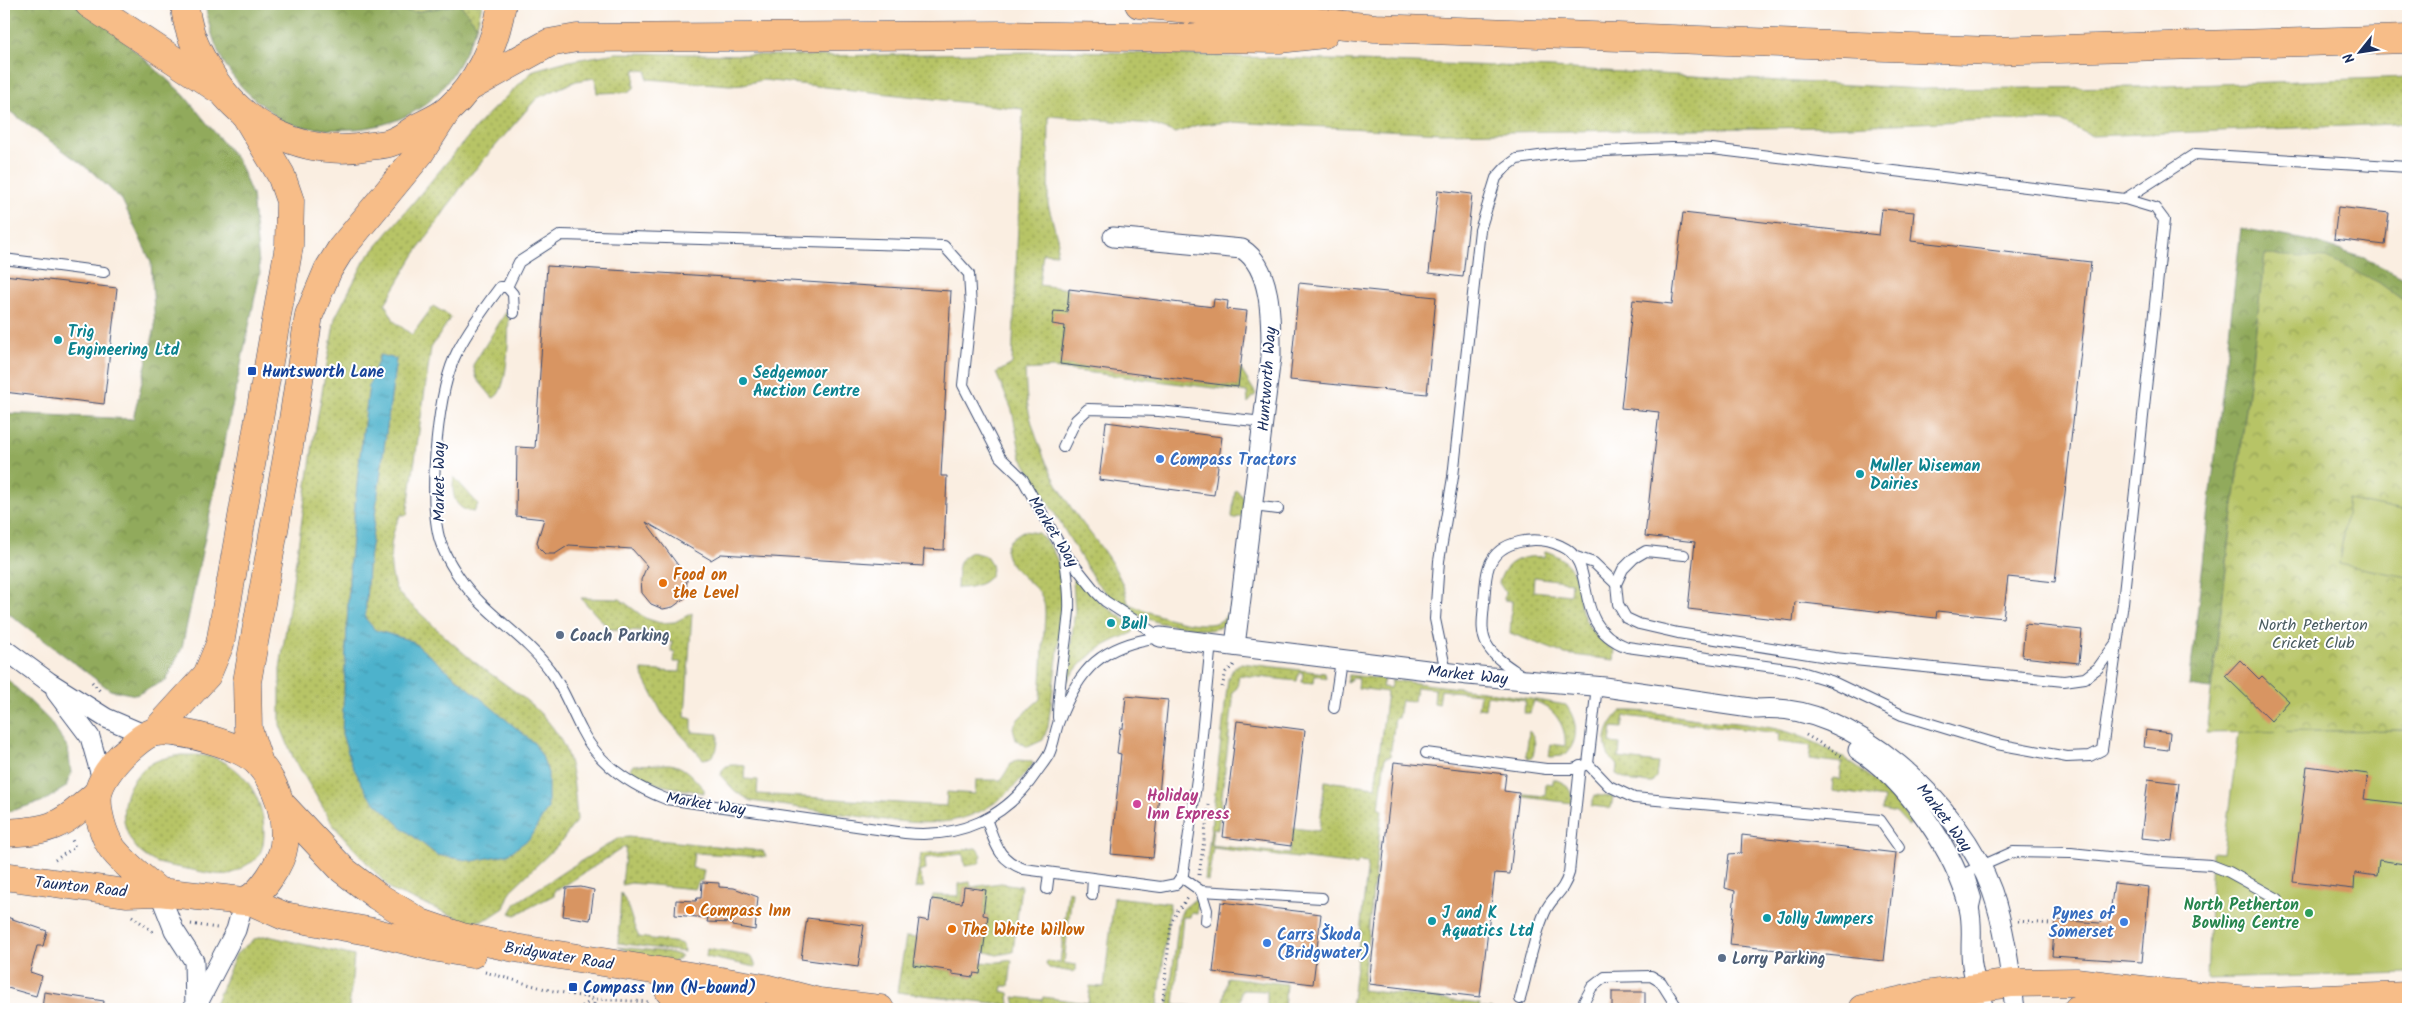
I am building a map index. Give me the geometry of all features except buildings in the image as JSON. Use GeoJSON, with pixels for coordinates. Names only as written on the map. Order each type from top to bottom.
{"type":"FeatureCollection","features":[{"type":"Feature","properties":{"kind":"main road"},"geometry":{"type":"LineString","coordinates":[[4,833],[46,829],[64,823],[101,788],[116,761],[151,734],[207,675],[220,644],[289,246],[290,201],[281,176],[246,116],[218,88],[89,4]]}},
{"type":"Feature","properties":{"kind":"main road"},"geometry":{"type":"LineString","coordinates":[[185,4],[194,46],[218,88]]}},
{"type":"Feature","properties":{"kind":"main road"},"geometry":{"type":"LineString","coordinates":[[1139,4],[1375,28],[1992,51],[2408,39]]}},
{"type":"Feature","properties":{"kind":"main road"},"geometry":{"type":"LineString","coordinates":[[101,788],[100,813],[106,836],[112,847],[122,860],[160,892],[246,900],[264,886],[280,862],[286,830],[282,805],[258,763],[248,729],[247,682],[289,446],[308,315],[328,270],[340,249],[420,153],[447,111],[470,87],[482,69],[491,48],[501,8]]}},
{"type":"Feature","properties":{"kind":"main road"},"geometry":{"type":"LineString","coordinates":[[470,87],[549,43],[577,38],[1001,35],[1279,39],[1375,28]]}},
{"type":"Feature","properties":{"kind":"main road"},"geometry":{"type":"LineString","coordinates":[[246,116],[288,140],[320,148],[354,149],[392,142],[447,111]]}},
{"type":"Feature","properties":{"kind":"main road"},"geometry":{"type":"LineString","coordinates":[[151,734],[184,734],[213,740],[235,748],[258,763]]}},
{"type":"Feature","properties":{"kind":"main road","name":"Bridgwater Road"},"geometry":{"type":"LineString","coordinates":[[282,805],[350,875],[376,896],[422,922],[446,931],[515,948],[765,988],[819,1002],[880,1009]]}},
{"type":"Feature","properties":{"kind":"main road","name":"Taunton Road"},"geometry":{"type":"LineString","coordinates":[[4,876],[126,893],[160,892]]}},
{"type":"Feature","properties":{"kind":"main road","name":"Bridgwater Road"},"geometry":{"type":"LineString","coordinates":[[246,900],[284,916],[373,932],[433,947],[690,995],[753,1009]]}},
{"type":"Feature","properties":{"kind":"main road"},"geometry":{"type":"LineString","coordinates":[[1862,1009],[1930,994],[1978,988],[2013,996],[2076,982],[2260,1005]]}},
{"type":"Feature","properties":{"kind":"main road"},"geometry":{"type":"LineString","coordinates":[[2078,1009],[2260,1005],[2408,996]]}},
{"type":"Feature","properties":{"kind":"street","name":"Huntworth Way"},"geometry":{"type":"LineString","coordinates":[[1113,237],[1242,249],[1252,255],[1260,267],[1271,325],[1269,382],[1235,646]]}},
{"type":"Feature","properties":{"kind":"street","name":"Market Way"},"geometry":{"type":"LineString","coordinates":[[1160,637],[1446,672],[1597,686],[1757,709],[1775,708],[1818,718],[1838,726],[1867,741],[1920,782],[1937,802],[1980,865],[1999,914],[2013,996]]}},
{"type":"Feature","properties":{"kind":"street"},"geometry":{"type":"LineString","coordinates":[[4,649],[49,682],[106,718],[151,734]]}},
{"type":"Feature","properties":{"kind":"street"},"geometry":{"type":"LineString","coordinates":[[49,682],[90,737],[101,788]]}},
{"type":"Feature","properties":{"kind":"street","name":"Market Way"},"geometry":{"type":"LineString","coordinates":[[1775,708],[1836,736],[1864,754],[1886,771],[1907,792],[1926,818],[1960,882],[1972,925],[1978,988]]}},
{"type":"Feature","properties":{"kind":"street"},"geometry":{"type":"LineString","coordinates":[[160,892],[174,930],[194,960],[196,1008]]}},
{"type":"Feature","properties":{"kind":"street"},"geometry":{"type":"LineString","coordinates":[[196,1008],[236,930],[246,900]]}},
{"type":"Feature","properties":{"kind":"lane"},"geometry":{"type":"LineString","coordinates":[[1446,672],[1436,619],[1439,561],[1453,477],[1480,230],[1496,178],[1517,159],[1561,153],[1672,148],[1712,149],[2125,200],[2154,208],[2164,220],[2118,640],[2102,750],[2090,756],[2067,757],[1997,744],[1902,715],[1831,681],[1794,670],[1710,658],[1646,652],[1612,642],[1593,619],[1587,600],[1585,580],[1576,557]]}},
{"type":"Feature","properties":{"kind":"lane"},"geometry":{"type":"LineString","coordinates":[[2125,200],[2195,154],[2408,167]]}},
{"type":"Feature","properties":{"kind":"lane","name":"Market Way"},"geometry":{"type":"LineString","coordinates":[[561,235],[944,246],[969,274],[971,308],[963,385],[1000,457],[1022,478],[1064,552],[1105,600],[1160,637],[1128,643],[1115,648],[1093,662],[1070,694],[1058,723],[1049,754],[1028,785],[1004,808],[986,819],[941,834],[923,835],[666,799],[628,781],[604,762],[593,750],[557,679],[548,667],[537,653],[488,611],[460,579],[448,559],[438,535],[435,508],[437,439],[445,393],[457,351],[489,301],[500,287],[507,287],[519,262],[561,235]]}},
{"type":"Feature","properties":{"kind":"lane"},"geometry":{"type":"LineString","coordinates":[[4,259],[104,272]]}},
{"type":"Feature","properties":{"kind":"lane"},"geometry":{"type":"LineString","coordinates":[[507,287],[514,294],[514,312]]}},
{"type":"Feature","properties":{"kind":"lane"},"geometry":{"type":"LineString","coordinates":[[1063,447],[1076,420],[1088,408],[1159,411],[1264,422]]}},
{"type":"Feature","properties":{"kind":"lane"},"geometry":{"type":"LineString","coordinates":[[1253,506],[1278,509]]}},
{"type":"Feature","properties":{"kind":"lane"},"geometry":{"type":"LineString","coordinates":[[1528,680],[1497,658],[1486,644],[1482,627],[1489,566],[1495,555],[1514,542],[1534,540],[1562,546],[1576,557],[1594,563],[1616,584]]}},
{"type":"Feature","properties":{"kind":"lane"},"geometry":{"type":"LineString","coordinates":[[1684,555],[1646,551],[1634,558],[1623,569],[1616,584],[1618,604],[1626,618],[1639,624],[1678,633],[1834,658],[2064,681],[2085,678],[2098,668],[2118,640]]}},
{"type":"Feature","properties":{"kind":"lane"},"geometry":{"type":"LineString","coordinates":[[1058,723],[1060,673],[1069,610],[1064,552]]}},
{"type":"Feature","properties":{"kind":"lane"},"geometry":{"type":"LineString","coordinates":[[986,819],[1000,854],[1012,865],[1028,870],[1161,887],[1176,884],[1184,874],[1199,765],[1211,642]]}},
{"type":"Feature","properties":{"kind":"lane"},"geometry":{"type":"LineString","coordinates":[[1334,708],[1341,660]]}},
{"type":"Feature","properties":{"kind":"lane"},"geometry":{"type":"LineString","coordinates":[[1520,999],[1542,919],[1547,907],[1565,887],[1569,874],[1597,686]]}},
{"type":"Feature","properties":{"kind":"lane"},"geometry":{"type":"LineString","coordinates":[[1426,753],[1546,768],[1573,769],[1584,765]]}},
{"type":"Feature","properties":{"kind":"lane"},"geometry":{"type":"LineString","coordinates":[[1584,765],[1609,786],[1634,798],[1880,820],[1899,846]]}},
{"type":"Feature","properties":{"kind":"lane"},"geometry":{"type":"LineString","coordinates":[[1972,925],[1976,898],[1968,872],[1980,865],[2013,852],[2072,853],[2146,861],[2211,865],[2229,872],[2278,898]]}},
{"type":"Feature","properties":{"kind":"lane"},"geometry":{"type":"LineString","coordinates":[[1047,889],[1049,873]]}},
{"type":"Feature","properties":{"kind":"lane"},"geometry":{"type":"LineString","coordinates":[[1092,895],[1093,878]]}},
{"type":"Feature","properties":{"kind":"lane"},"geometry":{"type":"LineString","coordinates":[[1181,878],[1201,891],[1322,898]]}},
{"type":"Feature","properties":{"kind":"lane"},"geometry":{"type":"LineString","coordinates":[[1201,891],[1207,910],[1206,922]]}},
{"type":"Feature","properties":{"kind":"lane"},"geometry":{"type":"LineString","coordinates":[[1580,1009],[1592,987],[1605,977],[1651,976],[1661,982],[1678,1009]]}},
{"type":"Feature","properties":{"kind":"path"},"geometry":{"type":"LineString","coordinates":[[1799,732],[1821,742],[1850,761]]}},
{"type":"Feature","properties":{"kind":"path"},"geometry":{"type":"LineString","coordinates":[[53,861],[75,847],[72,842]]}},
{"type":"Feature","properties":{"kind":"path"},"geometry":{"type":"LineString","coordinates":[[2010,921],[2050,924]]}},
{"type":"Feature","properties":{"kind":"path"},"geometry":{"type":"LineString","coordinates":[[186,923],[221,928]]}},
{"type":"Feature","properties":{"kind":"path"},"geometry":{"type":"LineString","coordinates":[[578,1009],[594,999],[593,1009]]}},
{"type":"Feature","properties":{"kind":"green space"},"geometry":{"type":"Polygon","coordinates":[[[4,4],[76,4],[112,29],[184,95],[238,161],[252,195],[260,273],[182,648],[166,680],[136,695],[110,690],[4,610],[4,413],[133,419],[155,327],[151,262],[122,200],[91,171],[4,107],[4,4]]]}},
{"type":"Feature","properties":{"kind":"green space"},"geometry":{"type":"Polygon","coordinates":[[[205,4],[326,4],[416,12],[460,4],[477,26],[464,54],[448,81],[434,97],[417,110],[397,120],[366,128],[321,129],[284,122],[241,86],[224,63],[218,50],[212,36],[205,4]]]}},
{"type":"Feature","properties":{"kind":"green space"},"geometry":{"type":"Polygon","coordinates":[[[326,4],[454,4],[416,12],[326,4]]]}},
{"type":"Feature","properties":{"kind":"green space"},"geometry":{"type":"Polygon","coordinates":[[[460,4],[482,4],[477,26],[460,4]]]}},
{"type":"Feature","properties":{"kind":"green space"},"geometry":{"type":"Polygon","coordinates":[[[1077,51],[1553,68],[1920,89],[2138,87],[2408,77],[2408,121],[2396,124],[2092,136],[2061,121],[1988,120],[1824,127],[1442,133],[1230,122],[1197,125],[1176,133],[1151,124],[1049,116],[1048,204],[1058,241],[1056,254],[1043,253],[1039,285],[1069,289],[1060,364],[1238,387],[1240,368],[1256,394],[1248,403],[1247,392],[1052,368],[1025,370],[1029,412],[1046,462],[1072,509],[1113,565],[1128,603],[1159,616],[1198,624],[1209,624],[1223,619],[1231,604],[1229,621],[1218,628],[1209,630],[1159,623],[1135,614],[1114,601],[1095,581],[1021,457],[1012,410],[996,373],[1012,364],[1023,109],[763,80],[730,85],[647,79],[647,71],[635,69],[634,88],[628,92],[597,93],[595,78],[576,81],[537,98],[466,180],[413,257],[385,304],[395,322],[412,335],[433,306],[451,317],[431,348],[407,515],[401,515],[391,543],[391,565],[394,585],[398,593],[453,644],[524,699],[548,721],[557,734],[568,757],[574,784],[577,820],[561,842],[511,890],[504,908],[489,918],[471,923],[392,891],[334,826],[293,757],[280,725],[280,669],[313,444],[335,318],[365,260],[483,119],[534,70],[563,62],[616,53],[834,56],[1077,51]],[[380,355],[369,386],[359,464],[350,562],[342,734],[368,795],[404,829],[437,855],[473,861],[542,756],[533,743],[412,641],[375,630],[365,618],[368,567],[396,359],[380,355]]]}},
{"type":"Feature","properties":{"kind":"green space"},"geometry":{"type":"Polygon","coordinates":[[[2241,228],[2310,241],[2364,258],[2408,280],[2408,304],[2378,282],[2265,255],[2211,689],[2189,686],[2241,228]]]}},
{"type":"Feature","properties":{"kind":"green space","name":"North Petherton Cricket Club"},"geometry":{"type":"Polygon","coordinates":[[[2265,255],[2326,258],[2378,282],[2408,304],[2408,730],[2206,733],[2265,255]]]}},
{"type":"Feature","properties":{"kind":"green space"},"geometry":{"type":"Polygon","coordinates":[[[506,312],[509,319],[507,363],[502,386],[498,394],[493,398],[477,379],[473,365],[506,312]]]}},
{"type":"Feature","properties":{"kind":"green space"},"geometry":{"type":"Polygon","coordinates":[[[454,477],[478,504],[474,512],[462,508],[455,500],[453,489],[454,477]]]}},
{"type":"Feature","properties":{"kind":"green space"},"geometry":{"type":"Polygon","coordinates":[[[1237,490],[1244,499],[1242,516],[1233,519],[1235,491],[1237,490]]]}},
{"type":"Feature","properties":{"kind":"green space"},"geometry":{"type":"Polygon","coordinates":[[[2348,500],[2408,512],[2408,577],[2339,564],[2348,500]]]}},
{"type":"Feature","properties":{"kind":"green space"},"geometry":{"type":"Polygon","coordinates":[[[1023,531],[1038,533],[1049,545],[1057,559],[1063,591],[1063,608],[1048,727],[1043,740],[1028,747],[1016,740],[1013,727],[1019,718],[1040,699],[1045,611],[1039,592],[1016,570],[1006,555],[1006,547],[1012,539],[1023,531]]]}},
{"type":"Feature","properties":{"kind":"green space"},"geometry":{"type":"Polygon","coordinates":[[[1545,551],[1551,553],[1562,559],[1571,569],[1577,580],[1579,603],[1585,619],[1597,637],[1615,650],[1614,660],[1565,654],[1510,633],[1512,601],[1504,600],[1505,592],[1499,583],[1502,575],[1510,564],[1522,558],[1544,557],[1545,551]],[[1534,577],[1533,591],[1570,595],[1571,582],[1534,577]]]}},
{"type":"Feature","properties":{"kind":"green space"},"geometry":{"type":"Polygon","coordinates":[[[972,552],[986,556],[991,564],[990,576],[985,581],[972,587],[957,588],[960,562],[967,554],[972,552]]]}},
{"type":"Feature","properties":{"kind":"green space"},"geometry":{"type":"Polygon","coordinates":[[[1075,578],[1101,603],[1131,624],[1135,630],[1131,634],[1111,642],[1094,652],[1079,666],[1066,683],[1075,611],[1073,580],[1075,578]]]}},
{"type":"Feature","properties":{"kind":"green space"},"geometry":{"type":"Polygon","coordinates":[[[581,598],[620,599],[645,618],[660,623],[675,622],[692,613],[685,717],[692,719],[692,732],[718,734],[716,751],[712,756],[703,759],[662,713],[642,674],[642,670],[680,672],[681,662],[674,662],[675,652],[671,651],[672,642],[660,641],[660,632],[609,629],[581,598]]]}},
{"type":"Feature","properties":{"kind":"green space"},"geometry":{"type":"Polygon","coordinates":[[[1241,663],[1325,673],[1326,679],[1315,674],[1314,683],[1302,682],[1303,673],[1299,672],[1297,681],[1239,675],[1237,688],[1232,692],[1233,701],[1218,829],[1213,828],[1211,845],[1289,854],[1293,828],[1319,831],[1325,781],[1375,787],[1387,692],[1358,688],[1359,679],[1353,678],[1347,682],[1349,675],[1384,679],[1382,687],[1390,688],[1392,680],[1483,691],[1566,705],[1575,723],[1574,741],[1567,753],[1562,756],[1549,757],[1551,744],[1565,746],[1564,731],[1553,712],[1541,704],[1534,701],[1530,713],[1524,713],[1525,700],[1487,695],[1485,709],[1478,708],[1480,694],[1441,690],[1439,704],[1434,703],[1435,689],[1416,687],[1414,701],[1401,700],[1398,718],[1395,718],[1390,757],[1385,757],[1379,809],[1382,810],[1362,990],[1480,1004],[1479,1008],[1493,1009],[1351,1009],[1368,863],[1358,862],[1357,865],[1213,848],[1208,881],[1205,880],[1228,679],[1233,669],[1241,663]]]}},
{"type":"Feature","properties":{"kind":"green space"},"geometry":{"type":"Polygon","coordinates":[[[4,676],[49,720],[68,748],[71,773],[66,787],[44,801],[4,813],[4,676]]]}},
{"type":"Feature","properties":{"kind":"green space"},"geometry":{"type":"Polygon","coordinates":[[[1621,711],[1757,725],[1788,732],[1824,747],[1858,768],[1888,794],[1912,824],[1908,826],[1896,813],[1882,810],[1884,798],[1832,791],[1833,778],[1840,779],[1842,763],[1809,759],[1811,746],[1778,742],[1779,733],[1624,716],[1622,728],[1612,727],[1610,743],[1620,744],[1619,758],[1658,763],[1656,777],[1651,783],[1632,782],[1616,774],[1617,765],[1607,752],[1606,738],[1608,731],[1615,717],[1621,711]]]}},
{"type":"Feature","properties":{"kind":"green space","name":"North Petherton Bowling Centre"},"geometry":{"type":"Polygon","coordinates":[[[2408,730],[2408,973],[2207,979],[2212,852],[2223,853],[2239,732],[2408,730]]]}},
{"type":"Feature","properties":{"kind":"green space"},"geometry":{"type":"Polygon","coordinates":[[[1529,731],[1535,743],[1533,756],[1529,759],[1526,755],[1529,731]]]}},
{"type":"Feature","properties":{"kind":"green space"},"geometry":{"type":"Polygon","coordinates":[[[181,755],[208,756],[232,766],[249,784],[256,795],[263,819],[264,836],[262,849],[252,862],[235,872],[213,874],[158,863],[144,855],[134,845],[127,832],[124,819],[124,805],[128,791],[135,778],[154,762],[181,755]]]}},
{"type":"Feature","properties":{"kind":"green space"},"geometry":{"type":"Polygon","coordinates":[[[1017,760],[1032,761],[1033,764],[1014,786],[995,803],[975,814],[955,820],[933,823],[885,820],[751,801],[735,791],[721,776],[726,766],[745,766],[744,779],[758,780],[757,794],[946,806],[947,792],[975,794],[976,780],[1001,780],[1011,764],[1017,760]]]}},
{"type":"Feature","properties":{"kind":"green space"},"geometry":{"type":"Polygon","coordinates":[[[667,764],[678,766],[688,772],[704,789],[704,793],[660,785],[632,773],[630,769],[633,765],[667,764]]]}},
{"type":"Feature","properties":{"kind":"green space"},"geometry":{"type":"Polygon","coordinates":[[[1553,779],[1562,782],[1568,787],[1572,803],[1524,797],[1524,794],[1545,796],[1546,783],[1553,784],[1553,779]]]}},
{"type":"Feature","properties":{"kind":"green space"},"geometry":{"type":"Polygon","coordinates":[[[1595,795],[1613,797],[1611,808],[1591,806],[1595,795]]]}},
{"type":"Feature","properties":{"kind":"green space"},"geometry":{"type":"Polygon","coordinates":[[[629,837],[763,851],[766,857],[694,853],[692,868],[704,870],[702,881],[699,881],[695,889],[631,883],[622,885],[626,846],[559,889],[555,889],[554,895],[515,915],[510,913],[516,903],[568,869],[619,838],[629,837]]]}},
{"type":"Feature","properties":{"kind":"green space"},"geometry":{"type":"Polygon","coordinates":[[[976,848],[982,855],[979,864],[965,866],[963,854],[925,858],[926,870],[919,872],[924,887],[915,889],[921,854],[976,848]]]}},
{"type":"Feature","properties":{"kind":"green space"},"geometry":{"type":"Polygon","coordinates":[[[970,882],[971,887],[1001,883],[1021,886],[1013,952],[997,955],[983,951],[988,916],[983,915],[986,890],[964,887],[962,903],[932,899],[933,895],[959,896],[959,884],[970,882]]]}},
{"type":"Feature","properties":{"kind":"green space"},"geometry":{"type":"Polygon","coordinates":[[[1068,891],[1072,892],[1064,963],[1076,965],[1076,969],[1073,972],[1049,968],[1046,965],[1047,961],[1060,963],[1068,891]]]}},
{"type":"Feature","properties":{"kind":"green space"},"geometry":{"type":"Polygon","coordinates":[[[621,893],[639,937],[679,943],[683,945],[684,952],[618,943],[621,893]]]}},
{"type":"Feature","properties":{"kind":"green space"},"geometry":{"type":"Polygon","coordinates":[[[1114,897],[1170,903],[1158,1005],[1168,1007],[1179,918],[1183,909],[1195,899],[1198,901],[1197,914],[1191,913],[1190,917],[1183,917],[1174,1004],[1214,1009],[1047,1009],[1016,1006],[1014,997],[1042,1000],[1043,997],[1088,1003],[1090,986],[1104,987],[1114,897]]]}},
{"type":"Feature","properties":{"kind":"green space"},"geometry":{"type":"Polygon","coordinates":[[[268,936],[354,956],[349,1009],[213,1009],[236,954],[254,939],[268,936]]]}},
{"type":"Feature","properties":{"kind":"green space"},"geometry":{"type":"Polygon","coordinates":[[[906,937],[917,938],[913,965],[952,971],[952,974],[973,977],[981,962],[991,963],[1012,960],[1009,986],[1003,986],[1002,991],[1009,993],[1010,1005],[897,992],[906,937]]]}},
{"type":"Feature","properties":{"kind":"green space"},"geometry":{"type":"Polygon","coordinates":[[[618,947],[668,952],[682,956],[672,963],[652,960],[618,947]]]}},
{"type":"Feature","properties":{"kind":"green space"},"geometry":{"type":"Polygon","coordinates":[[[707,949],[749,956],[754,960],[756,967],[706,957],[707,949]]]}},
{"type":"Feature","properties":{"kind":"green space"},"geometry":{"type":"Polygon","coordinates":[[[1227,977],[1286,984],[1284,1009],[1267,1009],[1267,991],[1241,990],[1240,1009],[1222,1009],[1227,977]]]}},
{"type":"Feature","properties":{"kind":"water"},"geometry":{"type":"Polygon","coordinates":[[[380,355],[396,359],[368,567],[365,618],[375,630],[412,641],[534,743],[542,756],[548,773],[548,808],[529,839],[508,854],[473,861],[437,855],[404,829],[368,795],[352,765],[342,734],[350,562],[359,464],[369,386],[380,355]]]}},
{"type":"Feature","properties":{"kind":"place","name":"Trig Engineering Ltd"},"geometry":{"type":"Point","coordinates":[58,340]}},
{"type":"Feature","properties":{"kind":"place","name":"Huntsworth Lane"},"geometry":{"type":"Point","coordinates":[252,371]}},
{"type":"Feature","properties":{"kind":"place","name":"Sedgemoor Auction Centre"},"geometry":{"type":"Point","coordinates":[743,381]}},
{"type":"Feature","properties":{"kind":"place","name":"Compass Tractors"},"geometry":{"type":"Point","coordinates":[1160,459]}},
{"type":"Feature","properties":{"kind":"place","name":"Muller Wiseman Dairies"},"geometry":{"type":"Point","coordinates":[1860,474]}},
{"type":"Feature","properties":{"kind":"place","name":"Food on the Level"},"geometry":{"type":"Point","coordinates":[663,583]}},
{"type":"Feature","properties":{"kind":"place","name":"Bull"},"geometry":{"type":"Point","coordinates":[1111,623]}},
{"type":"Feature","properties":{"kind":"place","name":"Coach Parking"},"geometry":{"type":"Point","coordinates":[560,635]}},
{"type":"Feature","properties":{"kind":"place","name":"Holiday Inn Express"},"geometry":{"type":"Point","coordinates":[1137,804]}},
{"type":"Feature","properties":{"kind":"place","name":"Compass Inn"},"geometry":{"type":"Point","coordinates":[690,910]}},
{"type":"Feature","properties":{"kind":"place","name":"North Petherton Bowling Centre"},"geometry":{"type":"Point","coordinates":[2309,913]}},
{"type":"Feature","properties":{"kind":"place","name":"Jolly Jumpers"},"geometry":{"type":"Point","coordinates":[1767,918]}},
{"type":"Feature","properties":{"kind":"place","name":"J and K Aquatics Ltd"},"geometry":{"type":"Point","coordinates":[1432,921]}},
{"type":"Feature","properties":{"kind":"place","name":"Pynes of Somerset"},"geometry":{"type":"Point","coordinates":[2124,922]}},
{"type":"Feature","properties":{"kind":"place","name":"The White Willow"},"geometry":{"type":"Point","coordinates":[952,929]}},
{"type":"Feature","properties":{"kind":"place","name":"Carrs Škoda (Bridgwater)"},"geometry":{"type":"Point","coordinates":[1267,943]}},
{"type":"Feature","properties":{"kind":"place","name":"Lorry Parking"},"geometry":{"type":"Point","coordinates":[1722,958]}},
{"type":"Feature","properties":{"kind":"place","name":"Compass Inn (N-bound)"},"geometry":{"type":"Point","coordinates":[573,987]}}]}
